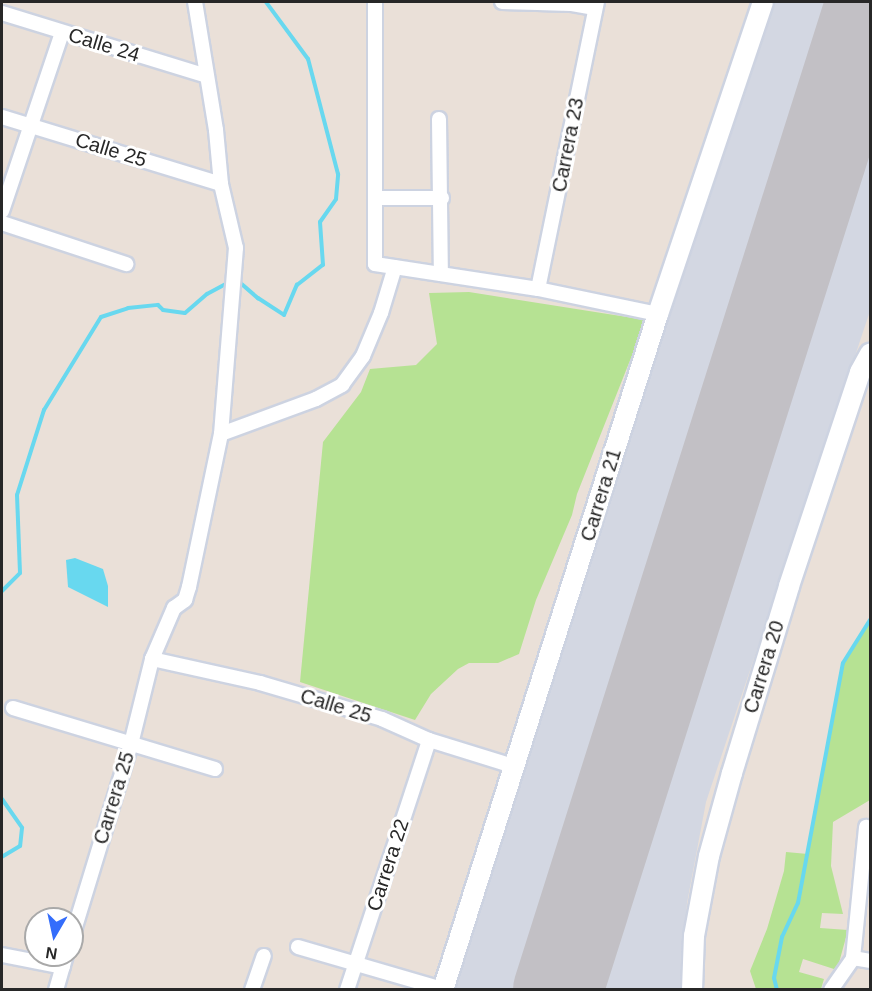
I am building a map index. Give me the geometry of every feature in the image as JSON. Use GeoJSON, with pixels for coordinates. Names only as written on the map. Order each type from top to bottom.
{"type":"FeatureCollection","features":[{"type":"Feature","properties":{"kind":"street"},"geometry":{"type":"LineString","coordinates":[[2,8],[3,2]]}},
{"type":"Feature","properties":{"kind":"street","name":"Carrera 25"},"geometry":{"type":"LineString","coordinates":[[81,907],[130,744],[152,659],[174,608],[184,600],[189,587],[221,434],[236,248],[221,184],[216,130],[195,2]]}},
{"type":"Feature","properties":{"kind":"street"},"geometry":{"type":"LineString","coordinates":[[375,2],[374,262],[376,265],[538,289],[658,314]]}},
{"type":"Feature","properties":{"kind":"street"},"geometry":{"type":"LineString","coordinates":[[502,2],[596,5]]}},
{"type":"Feature","properties":{"kind":"street","name":"Carrera 21"},"geometry":{"type":"LineString","coordinates":[[442,989],[516,767],[658,314],[762,2]]}},
{"type":"Feature","properties":{"kind":"street","name":"Carrera 23"},"geometry":{"type":"LineString","coordinates":[[538,289],[596,5]]}},
{"type":"Feature","properties":{"kind":"street","name":"Calle 24"},"geometry":{"type":"LineString","coordinates":[[2,13],[207,76]]}},
{"type":"Feature","properties":{"kind":"street"},"geometry":{"type":"LineString","coordinates":[[2,211],[62,33]]}},
{"type":"Feature","properties":{"kind":"street","name":"Calle 25"},"geometry":{"type":"LineString","coordinates":[[2,117],[221,184]]}},
{"type":"Feature","properties":{"kind":"street"},"geometry":{"type":"LineString","coordinates":[[439,119],[442,198],[441,274]]}},
{"type":"Feature","properties":{"kind":"street"},"geometry":{"type":"LineString","coordinates":[[375,198],[442,198]]}},
{"type":"Feature","properties":{"kind":"street"},"geometry":{"type":"LineString","coordinates":[[2,223],[126,264]]}},
{"type":"Feature","properties":{"kind":"street"},"geometry":{"type":"LineString","coordinates":[[221,434],[316,399],[342,385],[363,356],[381,313],[395,267]]}},
{"type":"Feature","properties":{"kind":"street","name":"Carrera 20"},"geometry":{"type":"LineString","coordinates":[[692,990],[694,936],[709,856],[732,773],[789,586],[860,372],[870,354]]}},
{"type":"Feature","properties":{"kind":"street","name":"Calle 25"},"geometry":{"type":"LineString","coordinates":[[152,659],[260,683],[382,719],[429,740],[516,767]]}},
{"type":"Feature","properties":{"kind":"street"},"geometry":{"type":"LineString","coordinates":[[13,708],[215,768]]}},
{"type":"Feature","properties":{"kind":"street","name":"Carrera 22"},"geometry":{"type":"LineString","coordinates":[[347,990],[429,740]]}},
{"type":"Feature","properties":{"kind":"street"},"geometry":{"type":"LineString","coordinates":[[831,990],[853,958],[866,827]]}},
{"type":"Feature","properties":{"kind":"street"},"geometry":{"type":"LineString","coordinates":[[298,947],[442,989]]}},
{"type":"Feature","properties":{"kind":"street"},"geometry":{"type":"LineString","coordinates":[[2,955],[24,957]]}},
{"type":"Feature","properties":{"kind":"street"},"geometry":{"type":"LineString","coordinates":[[252,990],[264,956]]}},
{"type":"Feature","properties":{"kind":"street"},"geometry":{"type":"LineString","coordinates":[[853,958],[870,961]]}},
{"type":"Feature","properties":{"kind":"street"},"geometry":{"type":"LineString","coordinates":[[56,990],[63,967]]}},
{"type":"Feature","properties":{"kind":"shaded area"},"geometry":{"type":"Polygon","coordinates":[[[773,2],[870,2],[870,311],[706,802],[687,903],[680,989],[453,990],[570,618],[773,2]]]}},
{"type":"Feature","properties":{"kind":"green space"},"geometry":{"type":"Polygon","coordinates":[[[469,292],[646,320],[577,494],[572,515],[536,600],[519,654],[498,663],[469,663],[458,669],[431,694],[415,720],[300,682],[323,442],[361,392],[370,369],[416,365],[437,344],[429,293],[469,292]]]}},
{"type":"Feature","properties":{"kind":"green space"},"geometry":{"type":"Polygon","coordinates":[[[870,618],[870,800],[833,822],[831,866],[843,914],[822,913],[820,928],[848,930],[837,970],[803,959],[799,972],[824,979],[821,989],[756,989],[750,971],[767,929],[784,871],[786,852],[808,854],[843,663],[870,618]]]}},
{"type":"Feature","properties":{"kind":"water"},"geometry":{"type":"Polygon","coordinates":[[[75,558],[103,569],[108,586],[108,607],[68,587],[66,560],[75,558]]]}},
{"type":"Feature","properties":{"kind":"waterway"},"geometry":{"type":"LineString","coordinates":[[237,280],[258,298],[284,315],[297,285],[323,265],[320,222],[336,199],[338,174],[308,59],[266,2]]}},
{"type":"Feature","properties":{"kind":"waterway"},"geometry":{"type":"LineString","coordinates":[[2,591],[20,573],[17,495],[44,410],[101,317],[128,308],[158,305],[163,310],[185,313],[207,294],[231,281]]}},
{"type":"Feature","properties":{"kind":"waterway"},"geometry":{"type":"LineString","coordinates":[[777,990],[774,978],[782,937],[798,903],[843,663],[870,620]]}},
{"type":"Feature","properties":{"kind":"waterway"},"geometry":{"type":"LineString","coordinates":[[2,799],[22,828],[20,846],[2,857]]}},
{"type":"Feature","properties":{"kind":"runway"},"geometry":{"type":"LineString","coordinates":[[558,990],[870,5]]}}]}
